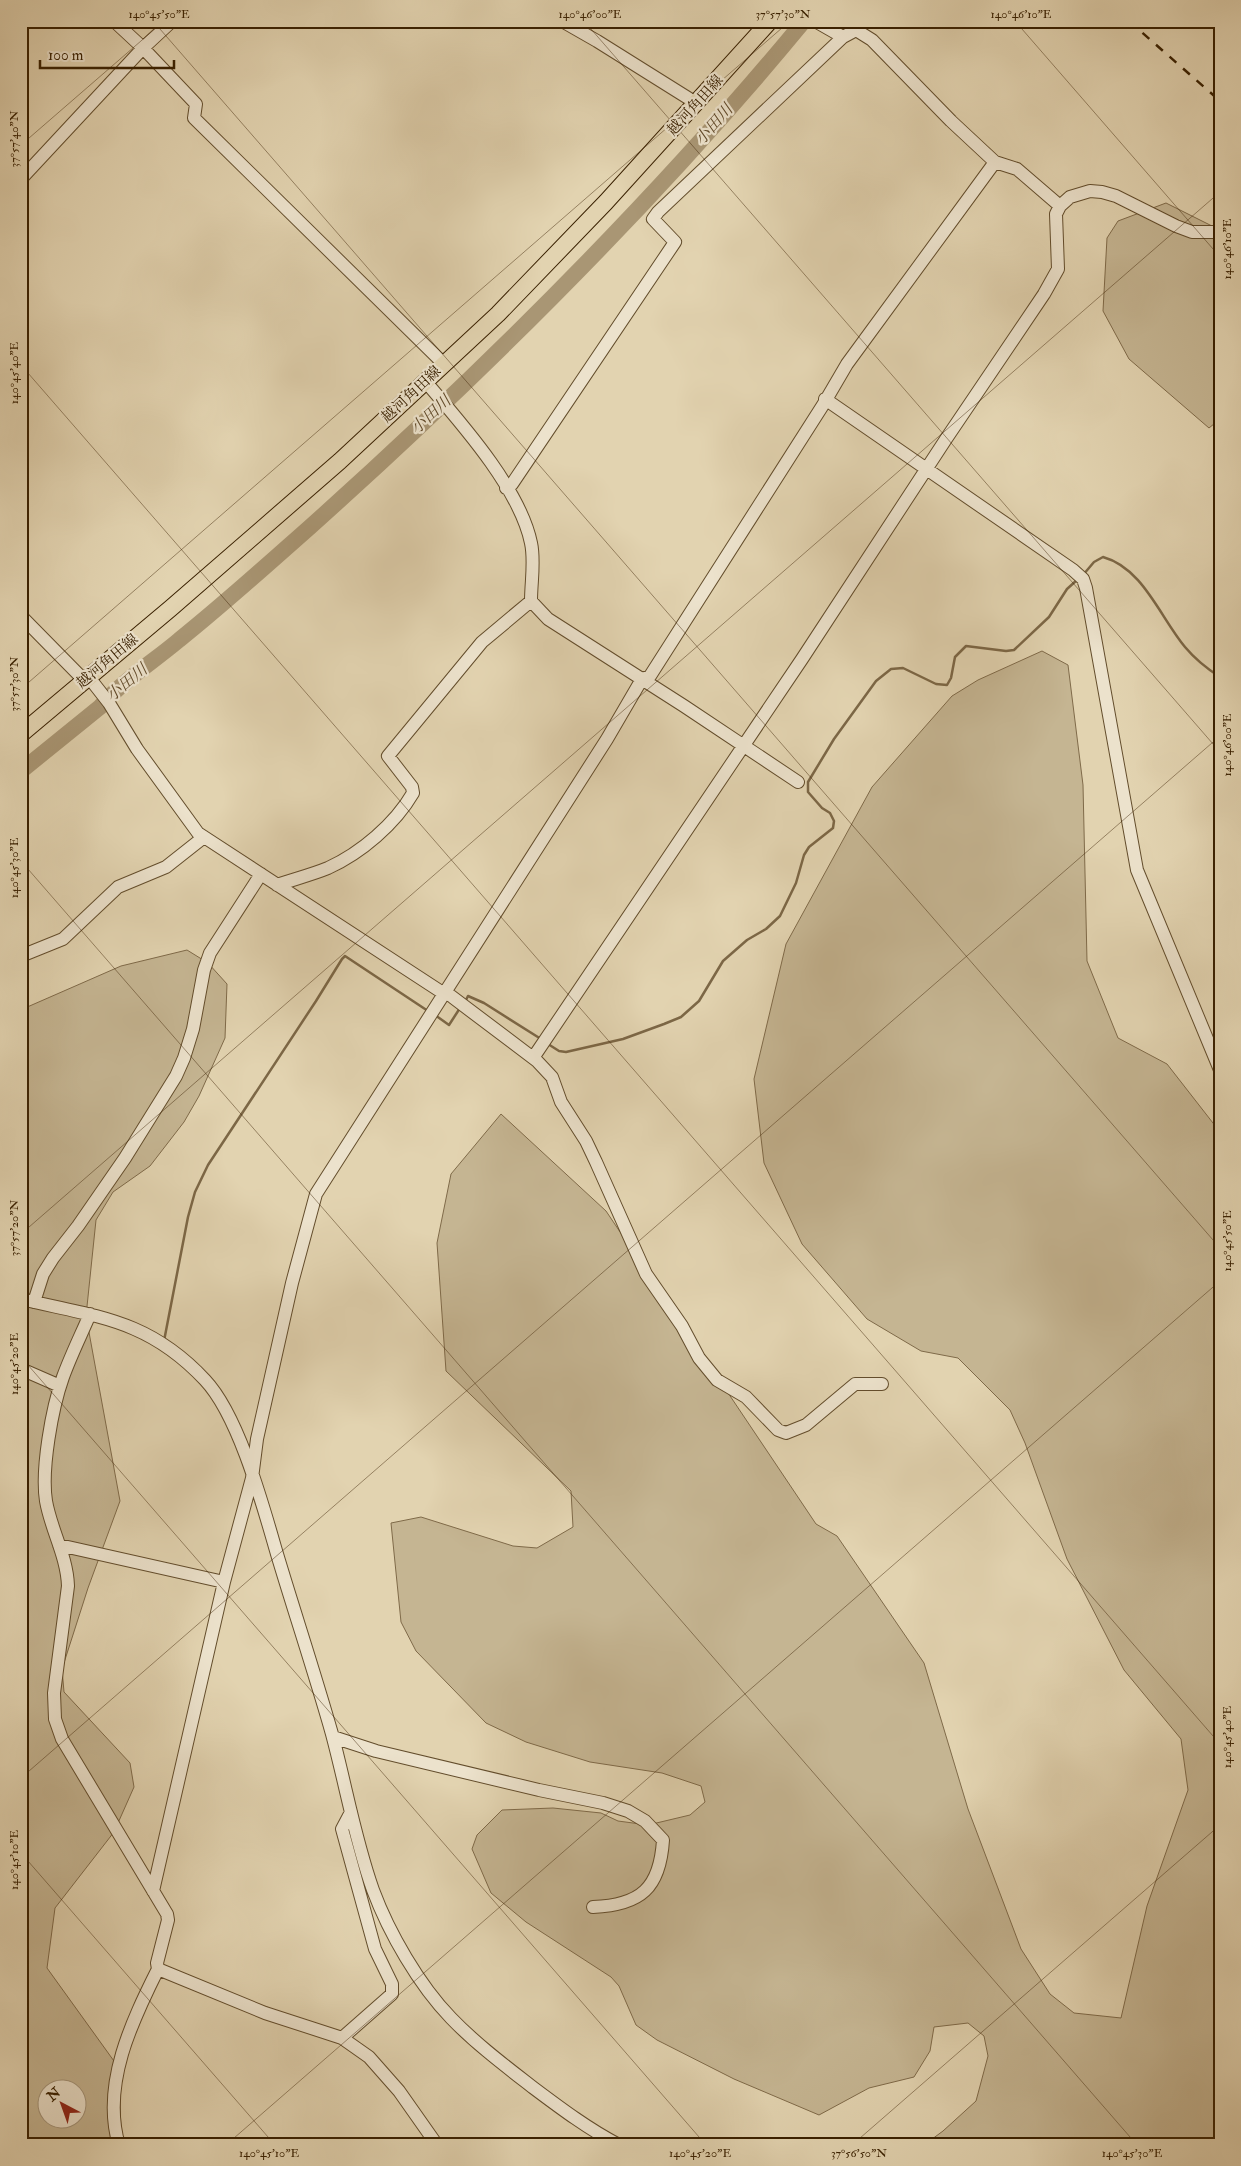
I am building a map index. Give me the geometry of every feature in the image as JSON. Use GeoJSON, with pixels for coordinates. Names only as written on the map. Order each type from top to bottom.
{"type":"FeatureCollection","features":[{"type":"Feature","properties":{"kind":"main road","name":"越河角田線"},"geometry":{"type":"LineString","coordinates":[[21,734],[340,461],[498,314],[696,103],[770,21]]}},
{"type":"Feature","properties":{"kind":"street"},"geometry":{"type":"LineString","coordinates":[[114,21],[143,48],[196,104],[194,118],[444,364]]}},
{"type":"Feature","properties":{"kind":"street"},"geometry":{"type":"LineString","coordinates":[[21,179],[143,48],[172,21]]}},
{"type":"Feature","properties":{"kind":"street"},"geometry":{"type":"LineString","coordinates":[[562,21],[696,103]]}},
{"type":"Feature","properties":{"kind":"street"},"geometry":{"type":"LineString","coordinates":[[817,22],[843,37]]}},
{"type":"Feature","properties":{"kind":"street"},"geometry":{"type":"LineString","coordinates":[[506,488],[512,484],[575,393],[675,242],[653,220],[658,212],[843,37],[856,30],[872,40],[951,121],[995,162],[1017,170],[1060,206]]}},
{"type":"Feature","properties":{"kind":"street"},"geometry":{"type":"LineString","coordinates":[[153,1891],[224,1582],[252,1478],[257,1439],[278,1344],[309,1214],[316,1194],[607,739],[642,679],[650,676],[694,609],[846,364],[995,162]]}},
{"type":"Feature","properties":{"kind":"street"},"geometry":{"type":"LineString","coordinates":[[533,1058],[802,659],[1044,294],[1058,269],[1056,214],[1060,206],[1070,197],[1090,191],[1102,192],[1116,196],[1192,232],[1220,232]]}},
{"type":"Feature","properties":{"kind":"street"},"geometry":{"type":"LineString","coordinates":[[425,381],[469,433],[523,515],[531,544],[531,600],[548,619],[744,745],[798,782]]}},
{"type":"Feature","properties":{"kind":"street"},"geometry":{"type":"LineString","coordinates":[[824,399],[1073,570],[1082,579],[1086,588],[1137,870],[1220,1070]]}},
{"type":"Feature","properties":{"kind":"street"},"geometry":{"type":"LineString","coordinates":[[277,885],[328,867],[354,853],[382,831],[408,802],[414,793],[412,787],[388,756],[482,642],[531,600]]}},
{"type":"Feature","properties":{"kind":"street"},"geometry":{"type":"LineString","coordinates":[[21,616],[80,676],[91,680],[109,703],[137,750],[187,819],[204,837],[443,993],[451,996],[533,1058],[552,1077],[561,1102],[586,1141],[646,1274],[682,1326],[699,1358],[717,1380],[746,1397],[778,1430],[786,1433],[806,1425],[855,1384],[882,1384]]}},
{"type":"Feature","properties":{"kind":"street"},"geometry":{"type":"LineString","coordinates":[[21,956],[63,939],[118,887],[166,867],[204,837]]}},
{"type":"Feature","properties":{"kind":"street"},"geometry":{"type":"LineString","coordinates":[[261,874],[210,953],[204,970],[193,1029],[176,1076],[125,1158],[78,1226],[53,1258],[28,1301],[124,1323],[150,1335],[173,1351],[207,1382],[238,1435],[309,1655],[333,1737],[351,1812],[373,1890],[394,1935],[441,2007],[472,2038],[578,2120],[619,2145]]}},
{"type":"Feature","properties":{"kind":"street"},"geometry":{"type":"LineString","coordinates":[[90,1314],[60,1386],[46,1455],[44,1486],[49,1511],[68,1571],[68,1586],[54,1693],[55,1719],[67,1748],[167,1914],[168,1920],[157,1963],[158,1969],[138,2010],[114,2093],[114,2128],[119,2145]]}},
{"type":"Feature","properties":{"kind":"street"},"geometry":{"type":"LineString","coordinates":[[21,1369],[60,1386]]}},
{"type":"Feature","properties":{"kind":"street"},"geometry":{"type":"LineString","coordinates":[[59,1545],[224,1582]]}},
{"type":"Feature","properties":{"kind":"street"},"geometry":{"type":"LineString","coordinates":[[333,1737],[376,1750],[539,1790],[603,1803],[628,1811],[645,1821],[663,1840],[659,1867],[654,1881],[641,1895],[623,1902],[593,1908]]}},
{"type":"Feature","properties":{"kind":"street"},"geometry":{"type":"LineString","coordinates":[[342,2038],[392,1994],[392,1984],[375,1949],[342,1829],[351,1812]]}},
{"type":"Feature","properties":{"kind":"street"},"geometry":{"type":"LineString","coordinates":[[158,1969],[265,2013],[342,2038],[369,2057],[399,2091],[437,2145]]}},
{"type":"Feature","properties":{"kind":"shaded area"},"geometry":{"type":"Polygon","coordinates":[[[1166,203],[1220,230],[1220,419],[1209,428],[1129,359],[1103,311],[1107,238],[1118,221],[1166,203]]]}},
{"type":"Feature","properties":{"kind":"shaded area"},"geometry":{"type":"Polygon","coordinates":[[[1042,651],[1068,665],[1083,785],[1087,961],[1118,1038],[1167,1064],[1220,1132],[1220,2145],[924,2145],[943,2131],[976,2101],[988,2056],[984,2036],[968,2023],[934,2027],[930,2051],[914,2077],[869,2088],[819,2115],[734,2079],[657,2040],[636,2025],[619,1986],[611,1977],[526,1922],[491,1893],[472,1849],[477,1835],[502,1810],[553,1808],[601,1813],[618,1821],[648,1825],[690,1815],[705,1802],[701,1786],[662,1773],[590,1762],[526,1742],[486,1723],[416,1651],[401,1622],[391,1523],[421,1517],[513,1546],[537,1548],[573,1527],[571,1491],[446,1371],[437,1243],[451,1174],[501,1114],[606,1211],[816,1524],[837,1536],[924,1663],[968,1809],[1021,1949],[1050,1994],[1074,2013],[1121,2018],[1147,1906],[1188,1790],[1181,1739],[1124,1670],[1067,1559],[1025,1443],[1010,1410],[958,1358],[921,1351],[867,1319],[802,1244],[764,1163],[754,1079],[786,944],[872,787],[952,696],[978,680],[1042,651]]]}},
{"type":"Feature","properties":{"kind":"shaded area"},"geometry":{"type":"Polygon","coordinates":[[[187,950],[208,963],[227,984],[225,1038],[199,1096],[184,1122],[150,1166],[113,1192],[96,1220],[86,1316],[120,1501],[88,1588],[62,1669],[64,1692],[130,1763],[134,1787],[114,1832],[55,1908],[47,1968],[119,2068],[120,2145],[21,2145],[21,1012],[25,1008],[121,966],[187,950]]]}},
{"type":"Feature","properties":{"kind":"waterway","name":"小田川"},"geometry":{"type":"LineString","coordinates":[[21,771],[100,707],[128,680],[196,626],[310,527],[504,346],[628,220],[747,89],[804,21]]}},
{"type":"Feature","properties":{"kind":"waterway"},"geometry":{"type":"LineString","coordinates":[[1083,575],[1094,562],[1103,557],[1129,571],[1150,595],[1185,647],[1201,663],[1220,677]]}},
{"type":"Feature","properties":{"kind":"waterway"},"geometry":{"type":"LineString","coordinates":[[548,1044],[559,1051],[566,1052],[623,1039],[681,1017],[699,1001],[723,961],[747,940],[766,929],[780,916],[796,883],[804,855],[809,847],[833,828],[834,821],[830,813],[822,808],[808,792],[808,782],[834,739],[876,681],[891,669],[903,668],[936,684],[947,685],[951,678],[955,657],[966,646],[1006,651],[1014,650],[1049,617],[1067,589],[1077,580]]}},
{"type":"Feature","properties":{"kind":"waterway"},"geometry":{"type":"LineString","coordinates":[[164,1341],[188,1217],[195,1192],[208,1165],[342,959],[345,956],[428,1011]]}},
{"type":"Feature","properties":{"kind":"waterway"},"geometry":{"type":"LineString","coordinates":[[465,1002],[468,996],[484,1003],[541,1039]]}},
{"type":"Feature","properties":{"kind":"waterway"},"geometry":{"type":"LineString","coordinates":[[435,1015],[449,1025],[460,1008]]}},
{"type":"Feature","properties":{"kind":"railway"},"geometry":{"type":"LineString","coordinates":[[1129,21],[1220,101]]}}]}
